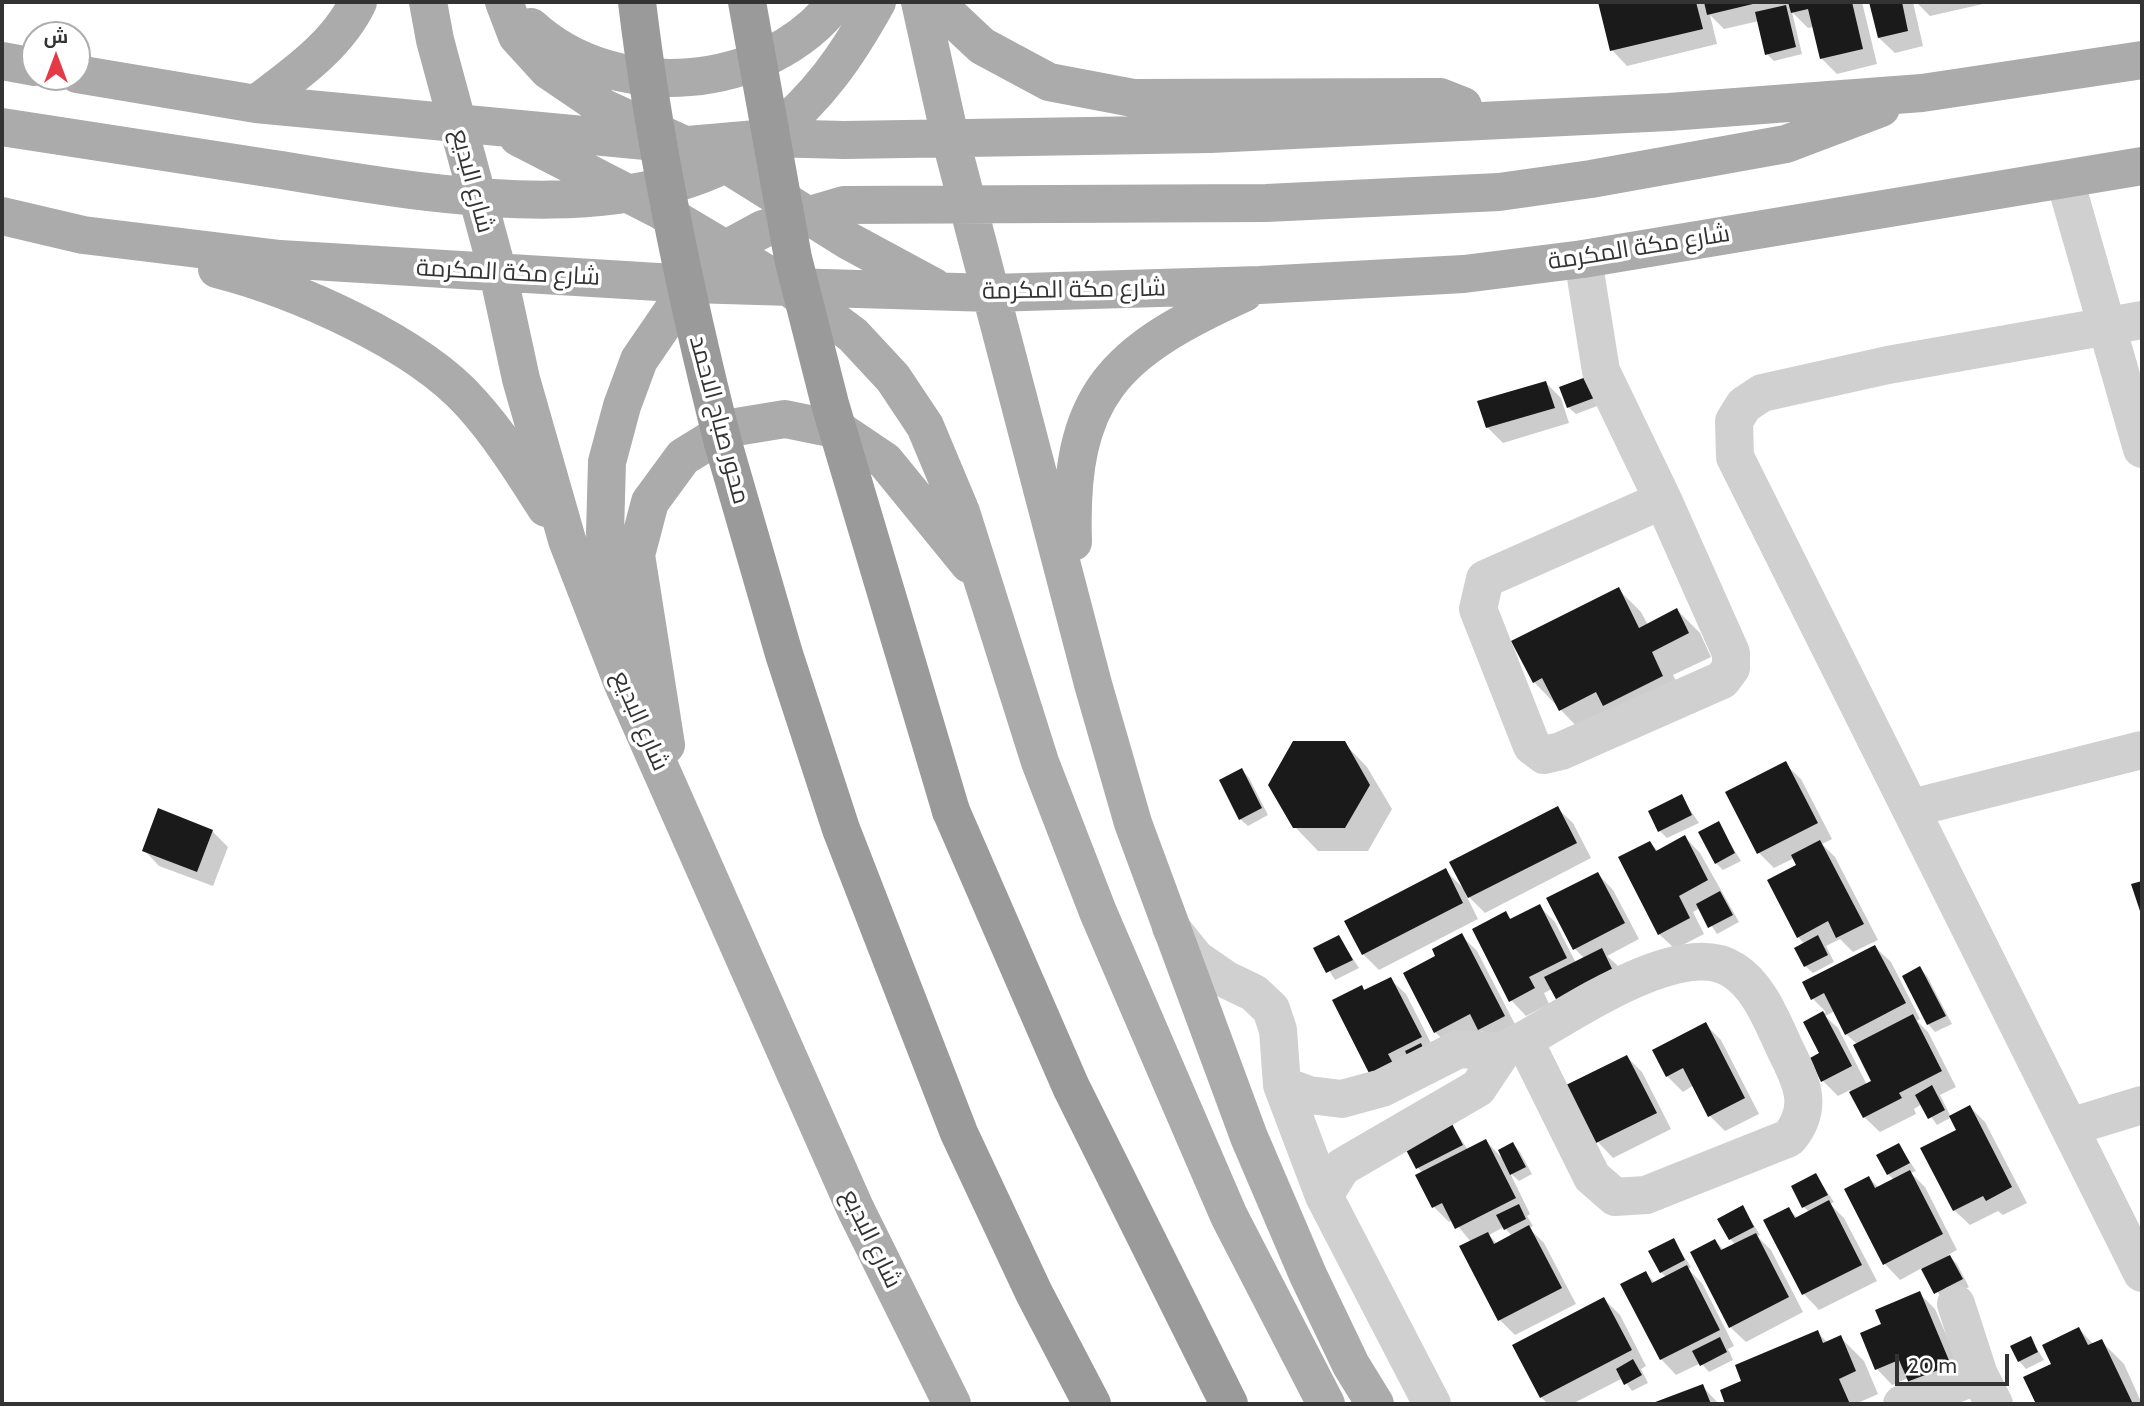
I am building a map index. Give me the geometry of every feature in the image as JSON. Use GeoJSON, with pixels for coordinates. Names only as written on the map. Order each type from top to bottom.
{"type":"FeatureCollection","features":[{"type":"Feature","properties":{"kind":"highway","name":"محور صباح الاحمد"},"geometry":{"type":"LineString","coordinates":[[637,2],[649,100],[690,310],[723,443],[776,628],[841,829],[959,1133],[1034,1293],[1092,1404]]}},
{"type":"Feature","properties":{"kind":"highway"},"geometry":{"type":"LineString","coordinates":[[747,2],[760,89],[803,298],[830,404],[951,811],[1071,1087],[1229,1404]]}},
{"type":"Feature","properties":{"kind":"main road"},"geometry":{"type":"LineString","coordinates":[[256,104],[307,66],[350,19],[358,2]]}},
{"type":"Feature","properties":{"kind":"main road","name":"شارع البديع"},"geometry":{"type":"LineString","coordinates":[[428,2],[475,197],[498,273],[521,379],[567,540],[623,684],[855,1208],[953,1404]]}},
{"type":"Feature","properties":{"kind":"main road"},"geometry":{"type":"LineString","coordinates":[[504,2],[542,37],[587,62],[638,77],[689,79],[740,68],[788,46],[836,2]]}},
{"type":"Feature","properties":{"kind":"main road"},"geometry":{"type":"LineString","coordinates":[[504,2],[517,36],[548,70],[604,108],[724,163],[805,214],[942,292]]}},
{"type":"Feature","properties":{"kind":"main road"},"geometry":{"type":"LineString","coordinates":[[2,127],[411,190],[475,197],[581,200],[628,194],[689,177],[724,163],[768,138],[825,85],[877,2]]}},
{"type":"Feature","properties":{"kind":"main road"},"geometry":{"type":"LineString","coordinates":[[920,2],[950,137],[1083,645],[1133,823],[1249,1137],[1351,1366],[1375,1404]]}},
{"type":"Feature","properties":{"kind":"main road"},"geometry":{"type":"LineString","coordinates":[[935,2],[982,46],[1049,82],[1133,98],[1440,97],[1501,119]]}},
{"type":"Feature","properties":{"kind":"main road"},"geometry":{"type":"LineString","coordinates":[[91,76],[256,104],[688,145],[768,138],[1237,133],[1669,112],[1922,93],[2142,60]]}},
{"type":"Feature","properties":{"kind":"main road"},"geometry":{"type":"LineString","coordinates":[[2,61],[21,64]]}},
{"type":"Feature","properties":{"kind":"main road"},"geometry":{"type":"LineString","coordinates":[[623,684],[604,533],[607,462],[622,406],[639,360],[691,284],[728,248],[763,229],[805,214],[844,205],[1266,203],[1499,192],[1591,179],[1786,144],[1922,93]]}},
{"type":"Feature","properties":{"kind":"main road"},"geometry":{"type":"LineString","coordinates":[[496,127],[728,248],[786,285],[853,335],[893,378],[925,426],[961,512],[1041,762],[1149,1033],[1229,1216],[1326,1404]]}},
{"type":"Feature","properties":{"kind":"main road","name":"شارع مكة المكرمة"},"geometry":{"type":"LineString","coordinates":[[2,216],[83,235],[280,259],[691,284],[991,293],[1260,285],[1464,274],[1583,259],[2142,166]]}},
{"type":"Feature","properties":{"kind":"main road"},"geometry":{"type":"LineString","coordinates":[[83,235],[253,279],[324,306],[427,365],[470,401],[514,457],[567,540]]}},
{"type":"Feature","properties":{"kind":"main road"},"geometry":{"type":"LineString","coordinates":[[1083,645],[1073,549],[1071,489],[1079,444],[1101,389],[1138,351],[1195,315],[1260,285]]}},
{"type":"Feature","properties":{"kind":"main road"},"geometry":{"type":"LineString","coordinates":[[676,802],[636,555],[650,502],[683,457],[730,428],[785,419],[839,430],[885,461],[985,584]]}},
{"type":"Feature","properties":{"kind":"street"},"geometry":{"type":"LineString","coordinates":[[2065,180],[2124,322],[2142,449]]}},
{"type":"Feature","properties":{"kind":"street"},"geometry":{"type":"LineString","coordinates":[[1583,259],[1601,370],[1664,500],[1731,653],[1731,668],[1722,680],[1561,751],[1544,754],[1532,746],[1478,609],[1479,593],[1485,579],[1664,500]]}},
{"type":"Feature","properties":{"kind":"street"},"geometry":{"type":"LineString","coordinates":[[2124,322],[1888,365],[1762,393],[1744,405],[1734,421],[1735,457],[2142,1273]]}},
{"type":"Feature","properties":{"kind":"street"},"geometry":{"type":"LineString","coordinates":[[1912,808],[2142,750]]}},
{"type":"Feature","properties":{"kind":"street"},"geometry":{"type":"LineString","coordinates":[[1170,927],[1196,959],[1225,979],[1254,993],[1271,1009],[1278,1030],[1282,1085],[1324,1196],[1432,1404]]}},
{"type":"Feature","properties":{"kind":"street"},"geometry":{"type":"LineString","coordinates":[[1324,1196],[1342,1167],[1478,1088],[1513,1046],[1658,967],[1701,960],[1733,969],[1757,995],[1803,1083],[1801,1116],[1789,1139],[1646,1195],[1615,1197],[1592,1177],[1513,1046]]}},
{"type":"Feature","properties":{"kind":"street"},"geometry":{"type":"LineString","coordinates":[[1282,1085],[1309,1095],[1342,1099],[1382,1088],[1459,1049],[1513,1046]]}},
{"type":"Feature","properties":{"kind":"street"},"geometry":{"type":"LineString","coordinates":[[2070,1127],[2142,1105]]}},
{"type":"Feature","properties":{"kind":"street"},"geometry":{"type":"LineString","coordinates":[[1902,1404],[1986,1390],[1956,1304]]}},
{"type":"Feature","properties":{"kind":"building"},"geometry":{"type":"Polygon","coordinates":[[[1598,2],[1696,2],[1703,29],[1610,51],[1598,2]]]}},
{"type":"Feature","properties":{"kind":"building"},"geometry":{"type":"Polygon","coordinates":[[[1704,2],[1757,2],[1757,3],[1707,15],[1704,2]]]}},
{"type":"Feature","properties":{"kind":"building"},"geometry":{"type":"Polygon","coordinates":[[[1788,2],[1852,2],[1863,49],[1820,59],[1808,9],[1791,13],[1788,2]]]}},
{"type":"Feature","properties":{"kind":"building"},"geometry":{"type":"Polygon","coordinates":[[[1869,2],[1902,2],[1908,31],[1878,38],[1869,2]]]}},
{"type":"Feature","properties":{"kind":"building"},"geometry":{"type":"Polygon","coordinates":[[[1786,5],[1796,47],[1765,55],[1755,12],[1786,5]]]}},
{"type":"Feature","properties":{"kind":"building"},"geometry":{"type":"Polygon","coordinates":[[[1586,377],[1594,398],[1567,408],[1559,387],[1586,377]]]}},
{"type":"Feature","properties":{"kind":"building"},"geometry":{"type":"Polygon","coordinates":[[[1546,381],[1555,408],[1486,428],[1477,401],[1546,381]]]}},
{"type":"Feature","properties":{"kind":"building"},"geometry":{"type":"Polygon","coordinates":[[[1619,587],[1639,628],[1677,608],[1689,633],[1652,652],[1663,676],[1603,706],[1596,692],[1559,711],[1542,678],[1533,683],[1511,641],[1619,587]]]}},
{"type":"Feature","properties":{"kind":"building"},"geometry":{"type":"Polygon","coordinates":[[[1293,741],[1345,741],[1370,785],[1345,828],[1293,828],[1268,785],[1293,741]]]}},
{"type":"Feature","properties":{"kind":"building"},"geometry":{"type":"Polygon","coordinates":[[[1786,761],[1818,823],[1757,854],[1725,792],[1786,761]]]}},
{"type":"Feature","properties":{"kind":"building"},"geometry":{"type":"Polygon","coordinates":[[[1242,768],[1262,808],[1239,820],[1219,780],[1242,768]]]}},
{"type":"Feature","properties":{"kind":"building"},"geometry":{"type":"Polygon","coordinates":[[[1682,794],[1692,815],[1658,832],[1648,811],[1682,794]]]}},
{"type":"Feature","properties":{"kind":"building"},"geometry":{"type":"Polygon","coordinates":[[[1558,806],[1577,843],[1468,898],[1449,862],[1558,806]]]}},
{"type":"Feature","properties":{"kind":"building"},"geometry":{"type":"Polygon","coordinates":[[[158,808],[213,830],[197,872],[142,851],[158,808]]]}},
{"type":"Feature","properties":{"kind":"building"},"geometry":{"type":"Polygon","coordinates":[[[1719,821],[1735,853],[1715,864],[1698,832],[1719,821]]]}},
{"type":"Feature","properties":{"kind":"building"},"geometry":{"type":"Polygon","coordinates":[[[1685,835],[1708,880],[1679,896],[1690,918],[1658,935],[1618,857],[1650,841],[1656,851],[1685,835]]]}},
{"type":"Feature","properties":{"kind":"building"},"geometry":{"type":"Polygon","coordinates":[[[1820,840],[1864,924],[1836,938],[1828,921],[1797,938],[1767,880],[1796,865],[1791,855],[1820,840]]]}},
{"type":"Feature","properties":{"kind":"building"},"geometry":{"type":"Polygon","coordinates":[[[1446,868],[1463,903],[1362,955],[1344,921],[1446,868]]]}},
{"type":"Feature","properties":{"kind":"building"},"geometry":{"type":"Polygon","coordinates":[[[1598,872],[1625,923],[1573,950],[1546,898],[1598,872]]]}},
{"type":"Feature","properties":{"kind":"building"},"geometry":{"type":"Polygon","coordinates":[[[2142,881],[2142,917],[2131,884],[2142,881]]]}},
{"type":"Feature","properties":{"kind":"building"},"geometry":{"type":"Polygon","coordinates":[[[1720,891],[1733,915],[1708,928],[1696,904],[1720,891]]]}},
{"type":"Feature","properties":{"kind":"building"},"geometry":{"type":"Polygon","coordinates":[[[1540,904],[1567,958],[1529,977],[1535,988],[1509,1002],[1472,929],[1506,911],[1510,919],[1540,904]]]}},
{"type":"Feature","properties":{"kind":"building"},"geometry":{"type":"Polygon","coordinates":[[[1462,933],[1505,1016],[1478,1030],[1470,1014],[1434,1033],[1403,973],[1435,956],[1432,949],[1462,933]]]}},
{"type":"Feature","properties":{"kind":"building"},"geometry":{"type":"Polygon","coordinates":[[[1339,935],[1353,960],[1326,973],[1313,948],[1339,935]]]}},
{"type":"Feature","properties":{"kind":"building"},"geometry":{"type":"Polygon","coordinates":[[[1818,935],[1828,955],[1804,967],[1794,948],[1818,935]]]}},
{"type":"Feature","properties":{"kind":"building"},"geometry":{"type":"Polygon","coordinates":[[[1875,945],[1906,1003],[1845,1035],[1824,993],[1811,1000],[1802,982],[1875,945]]]}},
{"type":"Feature","properties":{"kind":"building"},"geometry":{"type":"Polygon","coordinates":[[[1602,948],[1613,971],[1557,1001],[1544,977],[1602,948]]]}},
{"type":"Feature","properties":{"kind":"building"},"geometry":{"type":"Polygon","coordinates":[[[1920,966],[1946,1016],[1927,1025],[1902,976],[1920,966]]]}},
{"type":"Feature","properties":{"kind":"building"},"geometry":{"type":"Polygon","coordinates":[[[1391,977],[1422,1037],[1388,1054],[1395,1067],[1372,1079],[1332,1000],[1362,985],[1364,990],[1391,977]]]}},
{"type":"Feature","properties":{"kind":"building"},"geometry":{"type":"Polygon","coordinates":[[[1823,1011],[1852,1066],[1821,1082],[1810,1058],[1819,1053],[1803,1022],[1823,1011]]]}},
{"type":"Feature","properties":{"kind":"building"},"geometry":{"type":"Polygon","coordinates":[[[1913,1014],[1942,1071],[1899,1093],[1902,1098],[1863,1118],[1849,1092],[1871,1081],[1853,1045],[1913,1014]]]}},
{"type":"Feature","properties":{"kind":"building"},"geometry":{"type":"Polygon","coordinates":[[[1706,1022],[1745,1098],[1708,1117],[1683,1068],[1666,1077],[1652,1050],[1706,1022]]]}},
{"type":"Feature","properties":{"kind":"building"},"geometry":{"type":"Polygon","coordinates":[[[1421,1043],[1424,1050],[1408,1057],[1405,1051],[1421,1043]]]}},
{"type":"Feature","properties":{"kind":"building"},"geometry":{"type":"Polygon","coordinates":[[[1627,1055],[1657,1113],[1596,1143],[1566,1085],[1627,1055]]]}},
{"type":"Feature","properties":{"kind":"building"},"geometry":{"type":"Polygon","coordinates":[[[1932,1085],[1945,1110],[1928,1119],[1915,1095],[1932,1085]]]}},
{"type":"Feature","properties":{"kind":"building"},"geometry":{"type":"Polygon","coordinates":[[[1970,1105],[2012,1187],[1986,1201],[1983,1196],[1953,1211],[1920,1148],[1956,1130],[1949,1116],[1970,1105]]]}},
{"type":"Feature","properties":{"kind":"building"},"geometry":{"type":"Polygon","coordinates":[[[1451,1122],[1463,1145],[1416,1169],[1404,1146],[1451,1122]]]}},
{"type":"Feature","properties":{"kind":"building"},"geometry":{"type":"Polygon","coordinates":[[[1486,1139],[1516,1198],[1455,1229],[1442,1203],[1432,1208],[1415,1175],[1486,1139]]]}},
{"type":"Feature","properties":{"kind":"building"},"geometry":{"type":"Polygon","coordinates":[[[1513,1142],[1526,1167],[1510,1175],[1498,1150],[1513,1142]]]}},
{"type":"Feature","properties":{"kind":"building"},"geometry":{"type":"Polygon","coordinates":[[[1899,1143],[1910,1163],[1887,1175],[1876,1155],[1899,1143]]]}},
{"type":"Feature","properties":{"kind":"building"},"geometry":{"type":"Polygon","coordinates":[[[1910,1170],[1943,1234],[1883,1265],[1844,1189],[1869,1176],[1875,1188],[1910,1170]]]}},
{"type":"Feature","properties":{"kind":"building"},"geometry":{"type":"Polygon","coordinates":[[[1816,1173],[1828,1195],[1802,1208],[1791,1186],[1816,1173]]]}},
{"type":"Feature","properties":{"kind":"building"},"geometry":{"type":"Polygon","coordinates":[[[1829,1200],[1862,1265],[1802,1295],[1763,1220],[1789,1207],[1795,1218],[1829,1200]]]}},
{"type":"Feature","properties":{"kind":"building"},"geometry":{"type":"Polygon","coordinates":[[[1519,1204],[1526,1219],[1504,1230],[1496,1215],[1519,1204]]]}},
{"type":"Feature","properties":{"kind":"building"},"geometry":{"type":"Polygon","coordinates":[[[1743,1205],[1754,1227],[1729,1240],[1717,1219],[1743,1205]]]}},
{"type":"Feature","properties":{"kind":"building"},"geometry":{"type":"Polygon","coordinates":[[[1529,1225],[1562,1288],[1498,1321],[1459,1246],[1488,1232],[1494,1244],[1529,1225]]]}},
{"type":"Feature","properties":{"kind":"building"},"geometry":{"type":"Polygon","coordinates":[[[1756,1233],[1789,1297],[1729,1328],[1690,1252],[1715,1239],[1721,1250],[1756,1233]]]}},
{"type":"Feature","properties":{"kind":"building"},"geometry":{"type":"Polygon","coordinates":[[[1674,1238],[1685,1260],[1660,1273],[1648,1251],[1674,1238]]]}},
{"type":"Feature","properties":{"kind":"building"},"geometry":{"type":"Polygon","coordinates":[[[1950,1255],[1963,1279],[1934,1294],[1921,1269],[1950,1255]]]}},
{"type":"Feature","properties":{"kind":"building"},"geometry":{"type":"Polygon","coordinates":[[[1687,1265],[1720,1330],[1660,1360],[1620,1284],[1646,1271],[1652,1283],[1687,1265]]]}},
{"type":"Feature","properties":{"kind":"building"},"geometry":{"type":"Polygon","coordinates":[[[1920,1291],[1953,1370],[1911,1388],[1899,1360],[1875,1370],[1860,1333],[1881,1324],[1875,1310],[1920,1291]]]}},
{"type":"Feature","properties":{"kind":"building"},"geometry":{"type":"Polygon","coordinates":[[[1604,1297],[1632,1350],[1540,1398],[1512,1345],[1604,1297]]]}},
{"type":"Feature","properties":{"kind":"building"},"geometry":{"type":"Polygon","coordinates":[[[2079,1327],[2088,1345],[2102,1339],[2133,1404],[2036,1404],[2023,1377],[2051,1364],[2042,1345],[2079,1327]]]}},
{"type":"Feature","properties":{"kind":"building"},"geometry":{"type":"Polygon","coordinates":[[[1818,1330],[1823,1343],[1841,1335],[1856,1371],[1839,1379],[1850,1404],[1725,1404],[1720,1390],[1741,1381],[1735,1365],[1818,1330]]]}},
{"type":"Feature","properties":{"kind":"building"},"geometry":{"type":"Polygon","coordinates":[[[2031,1336],[2038,1352],[2018,1362],[2010,1346],[2031,1336]]]}},
{"type":"Feature","properties":{"kind":"building"},"geometry":{"type":"Polygon","coordinates":[[[1720,1337],[1727,1352],[1700,1366],[1692,1351],[1720,1337]]]}},
{"type":"Feature","properties":{"kind":"building"},"geometry":{"type":"Polygon","coordinates":[[[1633,1359],[1642,1375],[1624,1385],[1616,1369],[1633,1359]]]}},
{"type":"Feature","properties":{"kind":"building"},"geometry":{"type":"Polygon","coordinates":[[[1703,1384],[1711,1404],[1650,1404],[1703,1384]]]}}]}
